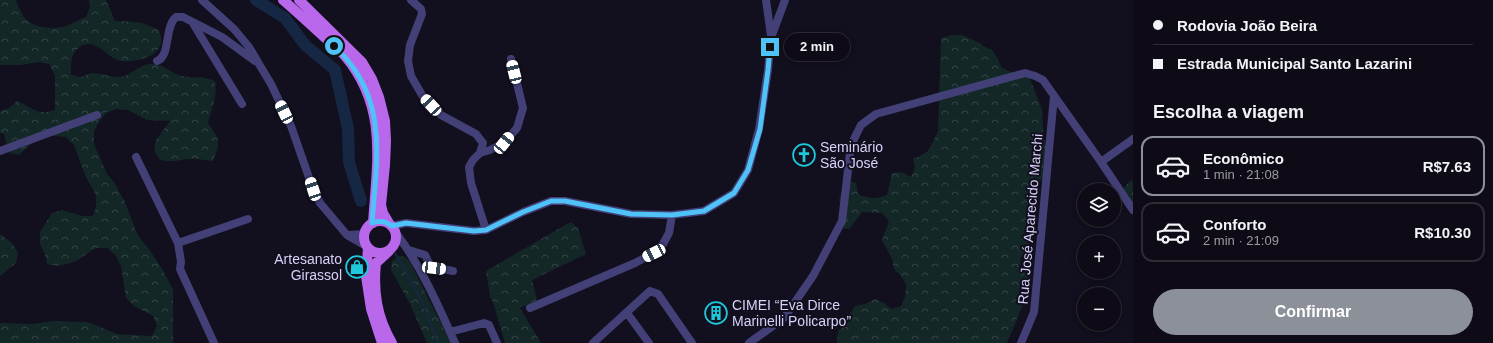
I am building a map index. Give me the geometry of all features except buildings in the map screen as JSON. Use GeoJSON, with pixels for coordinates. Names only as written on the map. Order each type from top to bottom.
{"type":"FeatureCollection","features":[{"type":"Feature","properties":{"kind":"main road"},"geometry":{"type":"LineString","coordinates":[[284,0],[344,55],[358,75],[369,95],[374,113],[378,150],[372,223],[364,234],[367,247],[366,276],[371,309],[382,343]]}},
{"type":"Feature","properties":{"kind":"main road"},"geometry":{"type":"LineString","coordinates":[[299,0],[362,62],[377,91],[385,121],[386,142],[382,205],[383,213],[392,228],[395,243],[376,263],[374,282],[379,311],[392,343]]}},
{"type":"Feature","properties":{"kind":"main road"},"geometry":{"type":"LineString","coordinates":[[372,223],[381,221],[392,228]]}},
{"type":"Feature","properties":{"kind":"main road"},"geometry":{"type":"LineString","coordinates":[[367,247],[380,254],[389,251]]}},
{"type":"Feature","properties":{"kind":"street"},"geometry":{"type":"LineString","coordinates":[[202,0],[234,29],[249,47],[271,84],[291,126],[313,189],[320,203],[347,235],[367,247]]}},
{"type":"Feature","properties":{"kind":"street"},"geometry":{"type":"LineString","coordinates":[[411,0],[422,9],[422,14],[410,45],[408,62],[411,76],[422,95],[441,115],[476,134],[482,143],[480,153]]}},
{"type":"Feature","properties":{"kind":"street"},"geometry":{"type":"LineString","coordinates":[[455,343],[409,250],[392,228],[406,223],[474,231],[486,230],[523,212],[551,201],[565,201],[631,214],[672,215],[704,211],[734,193],[748,170],[760,129],[771,36],[766,0]]}},
{"type":"Feature","properties":{"kind":"street"},"geometry":{"type":"LineString","coordinates":[[771,36],[785,0]]}},
{"type":"Feature","properties":{"kind":"street"},"geometry":{"type":"LineString","coordinates":[[157,61],[161,60],[165,52],[170,26],[173,20],[176,17],[183,17],[194,24],[222,37],[259,64]]}},
{"type":"Feature","properties":{"kind":"street"},"geometry":{"type":"LineString","coordinates":[[194,24],[242,104]]}},
{"type":"Feature","properties":{"kind":"street"},"geometry":{"type":"LineString","coordinates":[[486,230],[471,183],[469,167],[480,153],[504,143],[517,128],[523,108],[511,59]]}},
{"type":"Feature","properties":{"kind":"street"},"geometry":{"type":"LineString","coordinates":[[749,343],[784,318],[813,276],[842,221],[850,153],[854,139],[861,125],[876,114],[1025,73],[1035,76],[1043,80],[1133,210]]}},
{"type":"Feature","properties":{"kind":"street","name":"Rua José Aparecido Marchi"},"geometry":{"type":"LineString","coordinates":[[1021,343],[1034,312],[1054,96]]}},
{"type":"Feature","properties":{"kind":"street"},"geometry":{"type":"LineString","coordinates":[[0,151],[97,115]]}},
{"type":"Feature","properties":{"kind":"street"},"geometry":{"type":"LineString","coordinates":[[1101,162],[1133,139]]}},
{"type":"Feature","properties":{"kind":"street"},"geometry":{"type":"LineString","coordinates":[[136,158],[178,243],[181,262],[180,269],[214,343]]}},
{"type":"Feature","properties":{"kind":"street"},"geometry":{"type":"LineString","coordinates":[[530,308],[635,263],[654,253],[664,244],[669,233],[672,215]]}},
{"type":"Feature","properties":{"kind":"street"},"geometry":{"type":"LineString","coordinates":[[178,243],[248,219]]}},
{"type":"Feature","properties":{"kind":"street"},"geometry":{"type":"LineString","coordinates":[[347,235],[364,234]]}},
{"type":"Feature","properties":{"kind":"street"},"geometry":{"type":"LineString","coordinates":[[409,250],[425,255],[431,267],[453,271]]}},
{"type":"Feature","properties":{"kind":"street"},"geometry":{"type":"LineString","coordinates":[[597,342],[650,291],[658,294],[692,343]]}},
{"type":"Feature","properties":{"kind":"street"},"geometry":{"type":"LineString","coordinates":[[627,313],[649,343]]}},
{"type":"Feature","properties":{"kind":"street"},"geometry":{"type":"LineString","coordinates":[[450,332],[484,322],[489,325],[497,343]]}},
{"type":"Feature","properties":{"kind":"green space"},"geometry":{"type":"Polygon","coordinates":[[[0,0],[16,0],[24,17],[32,24],[56,28],[66,26],[86,17],[90,7],[89,0],[106,0],[115,21],[138,22],[158,29],[161,36],[161,44],[153,54],[141,60],[121,61],[91,44],[86,44],[80,47],[73,56],[71,63],[71,75],[81,77],[91,73],[121,77],[145,65],[157,64],[178,75],[205,78],[215,81],[216,93],[208,124],[215,133],[218,141],[217,150],[213,161],[192,159],[171,161],[160,160],[154,150],[156,140],[170,121],[147,120],[128,110],[116,109],[106,113],[98,123],[94,132],[94,144],[107,174],[114,182],[125,202],[136,231],[162,269],[173,289],[173,343],[0,343],[0,323],[33,324],[53,321],[88,322],[117,334],[152,336],[157,326],[153,316],[134,306],[126,298],[121,266],[116,256],[108,248],[96,248],[76,261],[67,264],[57,266],[47,264],[45,254],[40,244],[40,232],[52,213],[62,210],[82,216],[93,216],[96,207],[96,195],[85,175],[74,145],[66,137],[45,135],[35,140],[19,155],[9,153],[4,134],[0,133],[0,111],[9,108],[17,101],[39,112],[49,112],[55,110],[55,76],[49,64],[39,62],[20,65],[0,65],[0,0]]]}},
{"type":"Feature","properties":{"kind":"green space"},"geometry":{"type":"Polygon","coordinates":[[[951,35],[962,35],[980,43],[992,50],[1002,68],[1021,74],[1030,79],[1042,109],[1043,132],[1049,153],[1047,172],[1034,189],[1033,241],[1021,257],[1019,269],[1028,276],[1026,294],[1020,311],[1007,343],[837,343],[838,331],[846,325],[849,315],[855,306],[865,304],[875,299],[884,303],[891,309],[901,306],[905,297],[906,285],[901,276],[894,269],[892,259],[882,240],[889,221],[882,213],[862,212],[849,229],[839,228],[842,209],[839,200],[846,180],[856,183],[858,194],[869,198],[876,198],[887,195],[892,173],[902,172],[911,177],[915,168],[913,158],[918,157],[928,151],[938,132],[941,38],[951,35]]]}},
{"type":"Feature","properties":{"kind":"green space"},"geometry":{"type":"Polygon","coordinates":[[[1130,181],[1133,181],[1133,211],[1123,189],[1130,181]]]}},
{"type":"Feature","properties":{"kind":"green space"},"geometry":{"type":"Polygon","coordinates":[[[571,222],[578,228],[586,254],[532,280],[537,300],[520,308],[541,343],[505,343],[493,302],[490,297],[486,271],[571,222]]]}},
{"type":"Feature","properties":{"kind":"green space"},"geometry":{"type":"Polygon","coordinates":[[[0,234],[12,243],[18,253],[16,263],[0,276],[0,234]]]}},
{"type":"Feature","properties":{"kind":"green space"},"geometry":{"type":"Polygon","coordinates":[[[399,256],[405,257],[410,262],[451,343],[427,343],[410,304],[391,270],[392,261],[399,256]]]}},
{"type":"Feature","properties":{"kind":"waterway"},"geometry":{"type":"LineString","coordinates":[[256,0],[285,18],[305,45],[335,70],[348,129],[349,162],[361,201]]}},
{"type":"Feature","properties":{"kind":"waterway"},"geometry":{"type":"LineString","coordinates":[[395,253],[422,301],[438,343]]}},
{"type":"Feature","properties":{"kind":"place","name":"Seminário São José"},"geometry":{"type":"Point","coordinates":[804,155]}},
{"type":"Feature","properties":{"kind":"place","name":"Artesanato Girassol"},"geometry":{"type":"Point","coordinates":[357,267]}},
{"type":"Feature","properties":{"kind":"place","name":"CIMEI “Eva Dirce Marinelli Policarpo”"},"geometry":{"type":"Point","coordinates":[716,313]}},
{"type":"Feature","properties":{"kind":"route"},"geometry":{"type":"LineString","coordinates":[[334,46],[344,55],[358,75],[369,95],[374,113],[378,150],[372,223],[381,221],[392,226],[406,223],[474,231],[486,230],[523,212],[551,201],[565,201],[631,214],[672,215],[704,211],[734,193],[748,170],[760,129],[770,47]]}}]}
